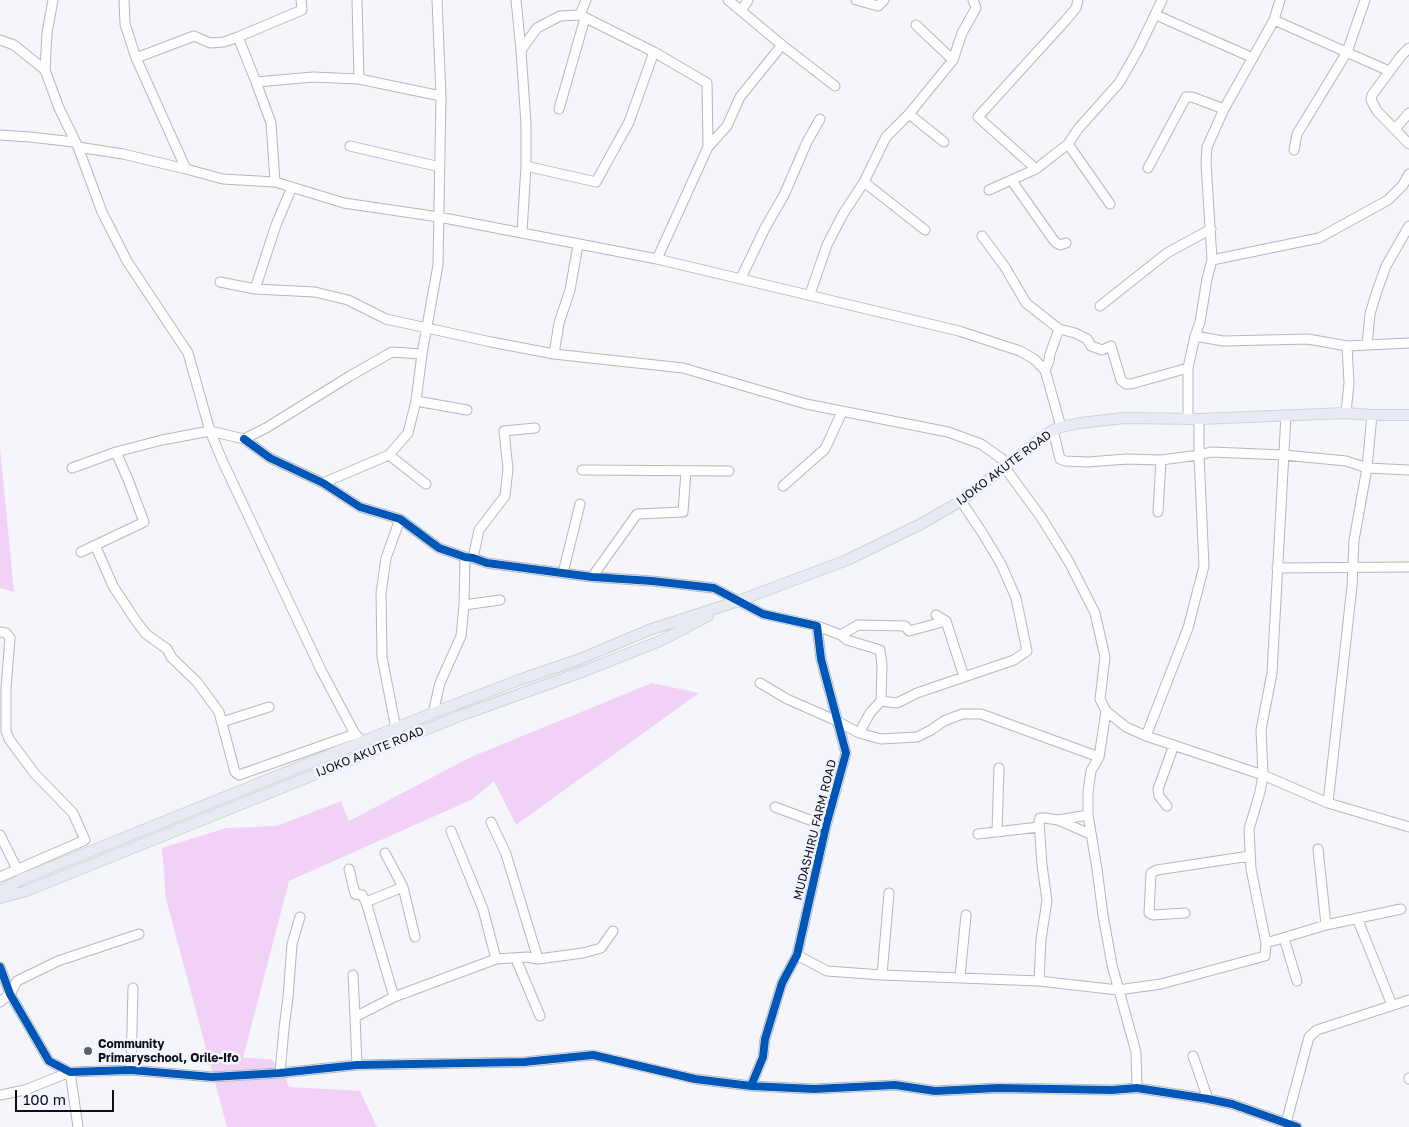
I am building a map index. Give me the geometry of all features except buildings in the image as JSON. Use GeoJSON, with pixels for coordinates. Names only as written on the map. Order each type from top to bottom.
{"type":"FeatureCollection","features":[{"type":"Feature","properties":{"kind":"main road","name":"IJOKO AKUTE ROAD"},"geometry":{"type":"LineString","coordinates":[[0,891],[22,879],[298,766],[520,680],[580,659],[649,630],[738,601],[846,560],[919,525],[961,501],[1057,429],[1080,423],[1124,418],[1194,419],[1346,413],[1409,415]]}},
{"type":"Feature","properties":{"kind":"main road","name":"IJOKO AKUTE ROAD"},"geometry":{"type":"LineString","coordinates":[[0,898],[26,891],[462,716],[660,641],[738,601]]}},
{"type":"Feature","properties":{"kind":"street"},"geometry":{"type":"LineString","coordinates":[[53,0],[47,34],[45,70],[102,212],[126,261],[188,353],[210,430],[321,670],[356,734],[363,742]]}},
{"type":"Feature","properties":{"kind":"street"},"geometry":{"type":"LineString","coordinates":[[124,0],[125,24],[136,58],[186,169]]}},
{"type":"Feature","properties":{"kind":"street"},"geometry":{"type":"LineString","coordinates":[[136,58],[194,36],[210,43],[238,38],[302,10],[301,0]]}},
{"type":"Feature","properties":{"kind":"street"},"geometry":{"type":"LineString","coordinates":[[357,0],[359,79]]}},
{"type":"Feature","properties":{"kind":"street"},"geometry":{"type":"LineString","coordinates":[[324,483],[389,455],[408,433],[416,401],[422,354],[438,264],[441,96],[437,0]]}},
{"type":"Feature","properties":{"kind":"street"},"geometry":{"type":"LineString","coordinates":[[516,0],[526,124],[526,166],[522,232]]}},
{"type":"Feature","properties":{"kind":"street"},"geometry":{"type":"LineString","coordinates":[[559,109],[586,0]]}},
{"type":"Feature","properties":{"kind":"street"},"geometry":{"type":"LineString","coordinates":[[728,0],[835,86]]}},
{"type":"Feature","properties":{"kind":"street"},"geometry":{"type":"LineString","coordinates":[[741,11],[748,0]]}},
{"type":"Feature","properties":{"kind":"street"},"geometry":{"type":"LineString","coordinates":[[856,0],[878,6],[884,0]]}},
{"type":"Feature","properties":{"kind":"street"},"geometry":{"type":"LineString","coordinates":[[810,294],[827,245],[843,214],[864,182],[886,137],[953,60],[962,33],[976,8],[973,0]]}},
{"type":"Feature","properties":{"kind":"street"},"geometry":{"type":"LineString","coordinates":[[1036,169],[978,118],[1066,20],[1076,8],[1078,0]]}},
{"type":"Feature","properties":{"kind":"street"},"geometry":{"type":"LineString","coordinates":[[989,190],[1036,169],[1068,144],[1078,129],[1119,83],[1138,50],[1162,0]]}},
{"type":"Feature","properties":{"kind":"street"},"geometry":{"type":"LineString","coordinates":[[1146,736],[1188,628],[1204,572],[1199,455],[1188,368],[1200,322],[1212,260],[1206,162],[1207,147],[1224,109],[1274,20],[1280,0]]}},
{"type":"Feature","properties":{"kind":"street"},"geometry":{"type":"LineString","coordinates":[[1294,150],[1297,134],[1347,52],[1365,0]]}},
{"type":"Feature","properties":{"kind":"street"},"geometry":{"type":"LineString","coordinates":[[1156,15],[1253,58]]}},
{"type":"Feature","properties":{"kind":"street"},"geometry":{"type":"LineString","coordinates":[[521,50],[538,28],[560,16],[582,17],[654,52],[708,83],[708,147]]}},
{"type":"Feature","properties":{"kind":"street"},"geometry":{"type":"LineString","coordinates":[[1274,20],[1389,71]]}},
{"type":"Feature","properties":{"kind":"street"},"geometry":{"type":"LineString","coordinates":[[916,25],[953,60]]}},
{"type":"Feature","properties":{"kind":"street"},"geometry":{"type":"LineString","coordinates":[[238,38],[271,123],[275,182]]}},
{"type":"Feature","properties":{"kind":"street"},"geometry":{"type":"LineString","coordinates":[[0,40],[14,45],[45,70]]}},
{"type":"Feature","properties":{"kind":"street"},"geometry":{"type":"LineString","coordinates":[[657,259],[708,147],[727,126],[740,97],[782,45]]}},
{"type":"Feature","properties":{"kind":"street"},"geometry":{"type":"LineString","coordinates":[[1409,48],[1389,71],[1372,95],[1371,100],[1377,111],[1409,144]]}},
{"type":"Feature","properties":{"kind":"street"},"geometry":{"type":"LineString","coordinates":[[526,166],[596,182],[629,122],[654,52]]}},
{"type":"Feature","properties":{"kind":"street"},"geometry":{"type":"LineString","coordinates":[[256,82],[313,77],[359,79],[441,96]]}},
{"type":"Feature","properties":{"kind":"street"},"geometry":{"type":"LineString","coordinates":[[1148,168],[1186,97],[1192,97],[1224,109]]}},
{"type":"Feature","properties":{"kind":"street"},"geometry":{"type":"LineString","coordinates":[[1395,129],[1409,113]]}},
{"type":"Feature","properties":{"kind":"street"},"geometry":{"type":"LineString","coordinates":[[908,114],[944,142]]}},
{"type":"Feature","properties":{"kind":"street"},"geometry":{"type":"LineString","coordinates":[[741,278],[765,228],[784,195],[806,142],[820,119]]}},
{"type":"Feature","properties":{"kind":"street"},"geometry":{"type":"LineString","coordinates":[[0,135],[30,137],[123,154],[223,179],[275,182],[344,202],[522,232],[578,245],[657,259],[959,331],[1020,351],[1045,370]]}},
{"type":"Feature","properties":{"kind":"street"},"geometry":{"type":"LineString","coordinates":[[1068,144],[1110,204]]}},
{"type":"Feature","properties":{"kind":"street"},"geometry":{"type":"LineString","coordinates":[[350,146],[440,166]]}},
{"type":"Feature","properties":{"kind":"street"},"geometry":{"type":"LineString","coordinates":[[1212,260],[1319,238],[1388,200],[1409,174]]}},
{"type":"Feature","properties":{"kind":"street"},"geometry":{"type":"LineString","coordinates":[[1012,181],[1055,242],[1060,245],[1066,243]]}},
{"type":"Feature","properties":{"kind":"street"},"geometry":{"type":"LineString","coordinates":[[864,182],[924,230]]}},
{"type":"Feature","properties":{"kind":"street"},"geometry":{"type":"LineString","coordinates":[[255,289],[276,225],[292,187]]}},
{"type":"Feature","properties":{"kind":"street"},"geometry":{"type":"LineString","coordinates":[[1367,346],[1370,314],[1377,291],[1386,266],[1409,226]]}},
{"type":"Feature","properties":{"kind":"street"},"geometry":{"type":"LineString","coordinates":[[1100,306],[1167,253],[1211,229]]}},
{"type":"Feature","properties":{"kind":"street"},"geometry":{"type":"LineString","coordinates":[[982,236],[1005,267],[1026,303],[1059,329],[1087,338],[1091,346],[1102,350],[1111,346],[1121,380],[1126,384],[1188,368]]}},
{"type":"Feature","properties":{"kind":"street"},"geometry":{"type":"LineString","coordinates":[[554,354],[559,323],[570,290],[578,245]]}},
{"type":"Feature","properties":{"kind":"street"},"geometry":{"type":"LineString","coordinates":[[220,282],[255,289],[315,292],[348,300],[386,319],[554,354],[683,368],[744,387],[842,412],[948,432],[981,444],[1007,466],[1073,570],[1095,613],[1105,657],[1100,699],[1106,711],[1126,727],[1146,736],[1262,775],[1328,803],[1409,827]]}},
{"type":"Feature","properties":{"kind":"street"},"geometry":{"type":"LineString","coordinates":[[1059,329],[1045,370],[1057,429],[1060,459],[1088,462],[1127,459],[1161,460],[1211,452],[1284,454],[1346,461],[1367,468],[1409,470]]}},
{"type":"Feature","properties":{"kind":"street"},"geometry":{"type":"LineString","coordinates":[[1195,336],[1223,341],[1308,339],[1347,346],[1409,343]]}},
{"type":"Feature","properties":{"kind":"street"},"geometry":{"type":"LineString","coordinates":[[1346,413],[1349,382],[1347,346]]}},
{"type":"Feature","properties":{"kind":"street"},"geometry":{"type":"LineString","coordinates":[[244,439],[266,428],[392,352],[422,354]]}},
{"type":"Feature","properties":{"kind":"street"},"geometry":{"type":"LineString","coordinates":[[416,401],[467,410]]}},
{"type":"Feature","properties":{"kind":"street"},"geometry":{"type":"LineString","coordinates":[[783,486],[825,449],[842,412]]}},
{"type":"Feature","properties":{"kind":"street"},"geometry":{"type":"LineString","coordinates":[[798,955],[827,971],[882,975],[1039,980],[1118,990],[1161,984],[1265,956],[1266,943],[1251,869],[1249,829],[1260,792],[1262,775],[1261,730],[1272,673],[1286,414]]}},
{"type":"Feature","properties":{"kind":"street"},"geometry":{"type":"LineString","coordinates":[[1328,803],[1352,586],[1354,540],[1367,468],[1372,415]]}},
{"type":"Feature","properties":{"kind":"street"},"geometry":{"type":"LineString","coordinates":[[434,713],[440,683],[461,636],[464,605],[463,585],[469,557],[479,530],[505,496],[508,469],[504,431],[535,428]]}},
{"type":"Feature","properties":{"kind":"street"},"geometry":{"type":"LineString","coordinates":[[72,468],[116,452],[210,430],[244,439],[270,458],[324,483],[360,507],[400,519],[439,548],[487,563],[592,577],[714,588],[763,614],[817,626],[847,640],[880,650],[882,665],[881,701],[870,713],[859,734]]}},
{"type":"Feature","properties":{"kind":"street"},"geometry":{"type":"LineString","coordinates":[[81,552],[144,522],[116,452]]}},
{"type":"Feature","properties":{"kind":"street"},"geometry":{"type":"LineString","coordinates":[[389,455],[426,484]]}},
{"type":"Feature","properties":{"kind":"street"},"geometry":{"type":"LineString","coordinates":[[1158,512],[1161,460]]}},
{"type":"Feature","properties":{"kind":"street"},"geometry":{"type":"LineString","coordinates":[[582,470],[729,471]]}},
{"type":"Feature","properties":{"kind":"street"},"geometry":{"type":"LineString","coordinates":[[592,577],[637,514],[683,512],[686,471]]}},
{"type":"Feature","properties":{"kind":"street"},"geometry":{"type":"LineString","coordinates":[[881,701],[897,703],[917,693],[1014,660],[1027,651],[1016,598],[1001,564],[984,534],[961,501]]}},
{"type":"Feature","properties":{"kind":"street"},"geometry":{"type":"LineString","coordinates":[[563,573],[580,504]]}},
{"type":"Feature","properties":{"kind":"street"},"geometry":{"type":"LineString","coordinates":[[396,729],[382,657],[381,593],[386,558],[400,519]]}},
{"type":"Feature","properties":{"kind":"street"},"geometry":{"type":"LineString","coordinates":[[95,545],[113,586],[136,621],[146,634],[167,649],[172,658],[197,682],[219,712],[235,772],[240,775],[356,734]]}},
{"type":"Feature","properties":{"kind":"street"},"geometry":{"type":"LineString","coordinates":[[1277,568],[1409,567]]}},
{"type":"Feature","properties":{"kind":"street"},"geometry":{"type":"LineString","coordinates":[[464,605],[500,600]]}},
{"type":"Feature","properties":{"kind":"street"},"geometry":{"type":"LineString","coordinates":[[936,615],[946,621],[964,676]]}},
{"type":"Feature","properties":{"kind":"street"},"geometry":{"type":"LineString","coordinates":[[841,636],[858,625],[904,626],[909,631],[946,621]]}},
{"type":"Feature","properties":{"kind":"street","name":"MUDASHIRU FARM ROAD"},"geometry":{"type":"LineString","coordinates":[[751,1086],[763,1057],[765,1039],[782,983],[798,955],[826,826],[846,754],[821,659],[817,626]]}},
{"type":"Feature","properties":{"kind":"street"},"geometry":{"type":"LineString","coordinates":[[0,632],[6,633],[10,638],[6,688],[6,731],[9,739],[35,774],[73,813],[84,840],[0,877]]}},
{"type":"Feature","properties":{"kind":"street"},"geometry":{"type":"LineString","coordinates":[[760,683],[787,699],[836,721],[859,734],[881,739],[916,737],[944,721],[962,714],[981,714],[1099,757]]}},
{"type":"Feature","properties":{"kind":"street"},"geometry":{"type":"LineString","coordinates":[[222,722],[269,707]]}},
{"type":"Feature","properties":{"kind":"street"},"geometry":{"type":"LineString","coordinates":[[1106,711],[1099,757],[1091,771],[1088,792],[1088,815],[1098,870],[1103,915],[1118,990],[1136,1052],[1137,1088]]}},
{"type":"Feature","properties":{"kind":"street"},"geometry":{"type":"LineString","coordinates":[[1167,806],[1159,796],[1158,789],[1174,746]]}},
{"type":"Feature","properties":{"kind":"street"},"geometry":{"type":"LineString","coordinates":[[997,832],[999,768]]}},
{"type":"Feature","properties":{"kind":"street"},"geometry":{"type":"LineString","coordinates":[[775,807],[826,826]]}},
{"type":"Feature","properties":{"kind":"street"},"geometry":{"type":"LineString","coordinates":[[1039,980],[1041,939],[1047,901],[1042,864],[1040,818],[1058,820],[1088,815]]}},
{"type":"Feature","properties":{"kind":"street"},"geometry":{"type":"LineString","coordinates":[[1058,820],[1090,834]]}},
{"type":"Feature","properties":{"kind":"street"},"geometry":{"type":"LineString","coordinates":[[490,822],[506,854],[538,959]]}},
{"type":"Feature","properties":{"kind":"street"},"geometry":{"type":"LineString","coordinates":[[978,834],[1039,827]]}},
{"type":"Feature","properties":{"kind":"street"},"geometry":{"type":"LineString","coordinates":[[451,831],[483,909],[496,959]]}},
{"type":"Feature","properties":{"kind":"street"},"geometry":{"type":"LineString","coordinates":[[0,836],[17,869]]}},
{"type":"Feature","properties":{"kind":"street"},"geometry":{"type":"LineString","coordinates":[[1318,849],[1326,925]]}},
{"type":"Feature","properties":{"kind":"street"},"geometry":{"type":"LineString","coordinates":[[386,853],[403,887],[415,937]]}},
{"type":"Feature","properties":{"kind":"street"},"geometry":{"type":"LineString","coordinates":[[1185,913],[1153,915],[1149,913],[1151,873],[1157,870],[1250,856]]}},
{"type":"Feature","properties":{"kind":"street"},"geometry":{"type":"LineString","coordinates":[[349,869],[355,894],[362,895],[366,902],[394,997]]}},
{"type":"Feature","properties":{"kind":"street"},"geometry":{"type":"LineString","coordinates":[[366,902],[403,887]]}},
{"type":"Feature","properties":{"kind":"street"},"geometry":{"type":"LineString","coordinates":[[882,975],[889,894]]}},
{"type":"Feature","properties":{"kind":"street"},"geometry":{"type":"LineString","coordinates":[[1266,943],[1326,925],[1401,909]]}},
{"type":"Feature","properties":{"kind":"street"},"geometry":{"type":"LineString","coordinates":[[960,977],[966,915]]}},
{"type":"Feature","properties":{"kind":"street"},"geometry":{"type":"LineString","coordinates":[[280,1073],[292,944],[300,917]]}},
{"type":"Feature","properties":{"kind":"street"},"geometry":{"type":"LineString","coordinates":[[1357,918],[1392,1005]]}},
{"type":"Feature","properties":{"kind":"street"},"geometry":{"type":"LineString","coordinates":[[355,1016],[394,997],[496,959],[538,959],[583,953],[601,948],[614,931]]}},
{"type":"Feature","properties":{"kind":"street"},"geometry":{"type":"LineString","coordinates":[[0,1002],[10,994],[17,981],[58,961],[139,934]]}},
{"type":"Feature","properties":{"kind":"street"},"geometry":{"type":"LineString","coordinates":[[1284,938],[1297,981]]}},
{"type":"Feature","properties":{"kind":"street"},"geometry":{"type":"LineString","coordinates":[[516,959],[540,1016]]}},
{"type":"Feature","properties":{"kind":"street"},"geometry":{"type":"LineString","coordinates":[[0,966],[10,994],[49,1061],[70,1072]]}},
{"type":"Feature","properties":{"kind":"street"},"geometry":{"type":"LineString","coordinates":[[353,975],[357,1065]]}},
{"type":"Feature","properties":{"kind":"street"},"geometry":{"type":"LineString","coordinates":[[131,1070],[133,988]]}},
{"type":"Feature","properties":{"kind":"street"},"geometry":{"type":"LineString","coordinates":[[1286,1123],[1309,1037],[1317,1030],[1409,1000]]}},
{"type":"Feature","properties":{"kind":"street"},"geometry":{"type":"LineString","coordinates":[[0,1095],[26,1090],[70,1072],[131,1070],[212,1077],[280,1073],[357,1065],[524,1062],[592,1055],[695,1079],[751,1086],[814,1089],[895,1085],[935,1091],[998,1088],[1112,1090],[1137,1088],[1232,1104],[1297,1127]]}},
{"type":"Feature","properties":{"kind":"street"},"geometry":{"type":"LineString","coordinates":[[1192,1056],[1208,1099]]}},
{"type":"Feature","properties":{"kind":"street"},"geometry":{"type":"LineString","coordinates":[[70,1072],[78,1127]]}},
{"type":"Feature","properties":{"kind":"shaded area"},"geometry":{"type":"Polygon","coordinates":[[[0,447],[14,592],[0,588],[0,447]]]}},
{"type":"Feature","properties":{"kind":"shaded area"},"geometry":{"type":"Polygon","coordinates":[[[652,683],[699,693],[516,825],[494,781],[473,799],[289,881],[243,1058],[271,1059],[283,1072],[289,1087],[360,1091],[377,1127],[227,1127],[166,899],[162,848],[226,828],[277,826],[341,801],[349,821],[471,757],[652,683]]]}},
{"type":"Feature","properties":{"kind":"cycle path"},"geometry":{"type":"LineString","coordinates":[[244,439],[270,458],[323,483],[360,507],[400,519],[439,548],[465,557],[487,563],[592,577],[714,588],[763,614],[817,626],[821,659],[846,753],[826,826],[797,955],[782,983],[765,1039],[763,1057],[751,1086]]}},
{"type":"Feature","properties":{"kind":"cycle path"},"geometry":{"type":"LineString","coordinates":[[0,967],[10,994],[49,1061],[70,1072],[131,1070],[212,1077],[280,1073],[357,1065],[524,1062],[593,1055],[695,1079],[751,1086],[814,1089],[895,1085],[935,1091],[998,1088],[1112,1090],[1137,1088],[1232,1104],[1297,1127]]}},
{"type":"Feature","properties":{"kind":"place","name":"Community Primaryschool, Orile-Ifo"},"geometry":{"type":"Point","coordinates":[88,1051]}}]}
